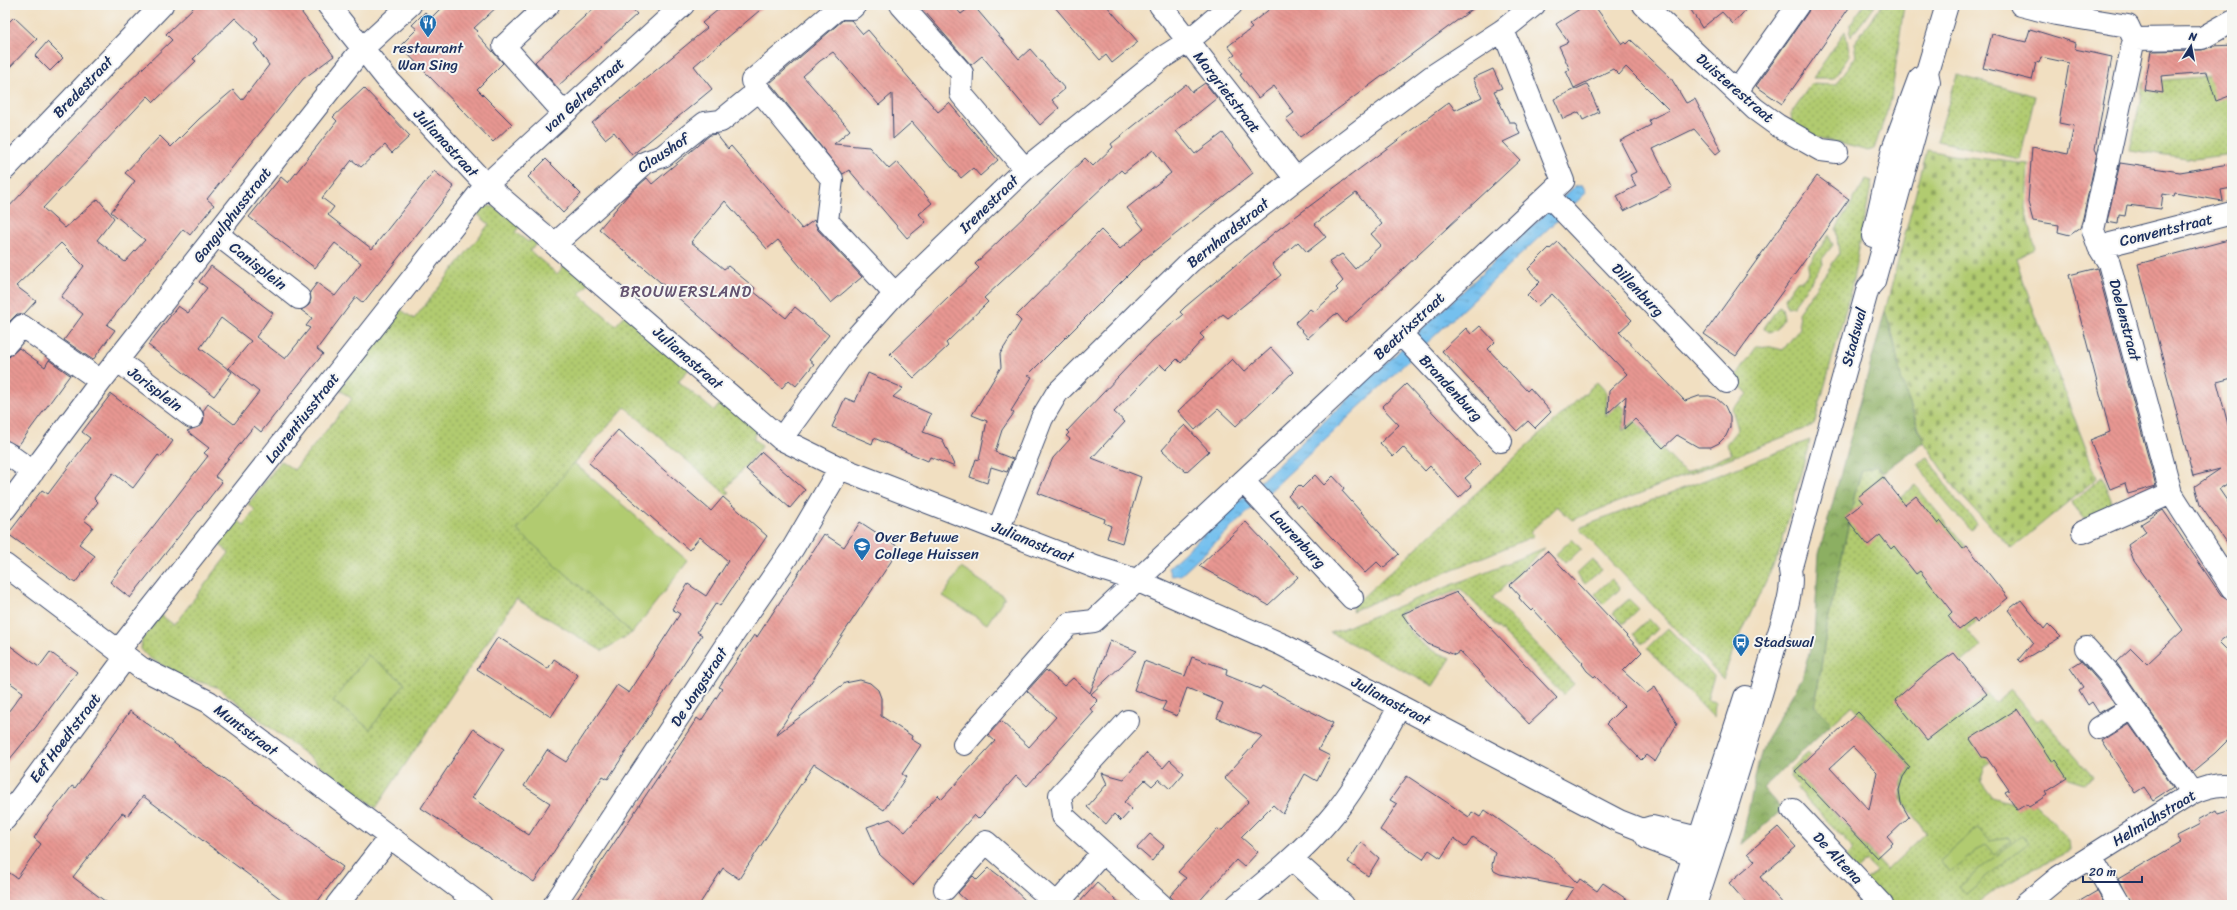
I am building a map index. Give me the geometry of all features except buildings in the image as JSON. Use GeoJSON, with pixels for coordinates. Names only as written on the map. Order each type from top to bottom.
{"type":"FeatureCollection","features":[{"type":"Feature","properties":{"kind":"street","name":"Bredestraat"},"geometry":{"type":"LineString","coordinates":[[5,169],[162,5]]}},
{"type":"Feature","properties":{"kind":"street","name":"Julianastraat"},"geometry":{"type":"LineString","coordinates":[[328,5],[387,79],[486,185],[781,439],[840,468],[999,528],[1095,567],[1136,580],[1283,645],[1604,814],[1642,830],[1652,827],[1702,849]]}},
{"type":"Feature","properties":{"kind":"street","name":"Gangulphusstraat"},"geometry":{"type":"LineString","coordinates":[[5,509],[117,360],[362,49],[410,5]]}},
{"type":"Feature","properties":{"kind":"street"},"geometry":{"type":"LineString","coordinates":[[548,5],[504,46],[564,113]]}},
{"type":"Feature","properties":{"kind":"street","name":"van Gelrestraat"},"geometry":{"type":"LineString","coordinates":[[486,185],[683,5]]}},
{"type":"Feature","properties":{"kind":"street","name":"Claushof"},"geometry":{"type":"LineString","coordinates":[[555,244],[646,162],[663,156],[705,123],[721,122],[756,86],[838,8],[852,8],[855,5]]}},
{"type":"Feature","properties":{"kind":"street"},"geometry":{"type":"LineString","coordinates":[[901,5],[962,73],[961,94],[1025,169]]}},
{"type":"Feature","properties":{"kind":"street","name":"Margrietstraat"},"geometry":{"type":"LineString","coordinates":[[1160,5],[1187,42],[1296,179]]}},
{"type":"Feature","properties":{"kind":"street","name":"Irenestraat"},"geometry":{"type":"LineString","coordinates":[[781,439],[852,342],[895,294],[1025,169],[1162,58],[1187,42],[1231,5]]}},
{"type":"Feature","properties":{"kind":"street","name":"Bernhardstraat"},"geometry":{"type":"LineString","coordinates":[[999,528],[1042,418],[1056,393],[1191,262],[1296,179],[1431,77],[1503,30],[1533,5]]}},
{"type":"Feature","properties":{"kind":"street","name":"Duisterestraat"},"geometry":{"type":"LineString","coordinates":[[1644,5],[1755,109],[1821,150],[1837,152]]}},
{"type":"Feature","properties":{"kind":"street"},"geometry":{"type":"LineString","coordinates":[[1737,91],[1798,5]]}},
{"type":"Feature","properties":{"kind":"street","name":"Stadswal"},"geometry":{"type":"LineString","coordinates":[[1678,905],[1702,849],[1783,578],[1790,570],[1868,288],[1864,278],[1880,200],[1893,150],[1919,79],[1927,72],[1947,5]]}},
{"type":"Feature","properties":{"kind":"street"},"geometry":{"type":"LineString","coordinates":[[2021,5],[2056,14],[2128,26],[2134,39],[2202,38],[2232,21]]}},
{"type":"Feature","properties":{"kind":"street","name":"Beatrixstraat"},"geometry":{"type":"LineString","coordinates":[[1136,580],[1252,490],[1556,204],[1563,181],[1503,30]]}},
{"type":"Feature","properties":{"kind":"street","name":"Doelenstraat"},"geometry":{"type":"LineString","coordinates":[[2134,39],[2093,230],[2099,248],[2109,263],[2172,493],[2232,588]]}},
{"type":"Feature","properties":{"kind":"street"},"geometry":{"type":"LineString","coordinates":[[756,86],[832,179],[827,221],[895,294]]}},
{"type":"Feature","properties":{"kind":"street","name":"Laurentiusstraat"},"geometry":{"type":"LineString","coordinates":[[122,654],[486,185]]}},
{"type":"Feature","properties":{"kind":"street","name":"Dillenburg"},"geometry":{"type":"LineString","coordinates":[[1556,204],[1727,382]]}},
{"type":"Feature","properties":{"kind":"street","name":"Conventstraat"},"geometry":{"type":"LineString","coordinates":[[2099,248],[2232,213]]}},
{"type":"Feature","properties":{"kind":"street","name":"Canisplein"},"geometry":{"type":"LineString","coordinates":[[217,234],[299,298]]}},
{"type":"Feature","properties":{"kind":"street"},"geometry":{"type":"LineString","coordinates":[[5,345],[22,326],[101,381]]}},
{"type":"Feature","properties":{"kind":"street","name":"Brandenburg"},"geometry":{"type":"LineString","coordinates":[[1409,343],[1502,441]]}},
{"type":"Feature","properties":{"kind":"street","name":"Jorisplein"},"geometry":{"type":"LineString","coordinates":[[117,360],[192,417]]}},
{"type":"Feature","properties":{"kind":"street"},"geometry":{"type":"LineString","coordinates":[[5,452],[33,472]]}},
{"type":"Feature","properties":{"kind":"street","name":"De Jongstraat"},"geometry":{"type":"LineString","coordinates":[[554,905],[726,645],[793,548],[840,468]]}},
{"type":"Feature","properties":{"kind":"street","name":"Laurenburg"},"geometry":{"type":"LineString","coordinates":[[1252,490],[1352,598]]}},
{"type":"Feature","properties":{"kind":"street"},"geometry":{"type":"LineString","coordinates":[[2083,532],[2172,493]]}},
{"type":"Feature","properties":{"kind":"street","name":"Muntstraat"},"geometry":{"type":"LineString","coordinates":[[5,565],[141,668],[209,702],[481,905]]}},
{"type":"Feature","properties":{"kind":"street"},"geometry":{"type":"LineString","coordinates":[[964,744],[1069,624],[1094,621],[1136,580]]}},
{"type":"Feature","properties":{"kind":"street"},"geometry":{"type":"LineString","coordinates":[[2086,648],[2110,675],[2133,706],[2192,793]]}},
{"type":"Feature","properties":{"kind":"street","name":"Eef Hoedtstraat"},"geometry":{"type":"LineString","coordinates":[[5,819],[122,654]]}},
{"type":"Feature","properties":{"kind":"street"},"geometry":{"type":"LineString","coordinates":[[1237,905],[1293,860],[1330,819],[1363,771],[1400,706]]}},
{"type":"Feature","properties":{"kind":"street"},"geometry":{"type":"LineString","coordinates":[[2100,728],[2133,706]]}},
{"type":"Feature","properties":{"kind":"street"},"geometry":{"type":"LineString","coordinates":[[1128,721],[1060,795],[1063,816],[1161,905]]}},
{"type":"Feature","properties":{"kind":"street","name":"Helmichstraat"},"geometry":{"type":"LineString","coordinates":[[2025,905],[2059,877],[2192,793],[2204,787],[2231,784]]}},
{"type":"Feature","properties":{"kind":"street","name":"De Altena"},"geometry":{"type":"LineString","coordinates":[[1793,810],[1882,905]]}},
{"type":"Feature","properties":{"kind":"street"},"geometry":{"type":"LineString","coordinates":[[337,905],[390,837]]}},
{"type":"Feature","properties":{"kind":"street"},"geometry":{"type":"LineString","coordinates":[[945,888],[986,842],[1057,904],[1103,852]]}},
{"type":"Feature","properties":{"kind":"street","name":"Stadswal"},"geometry":{"type":"LineString","coordinates":[[1695,905],[1702,849]]}},
{"type":"Feature","properties":{"kind":"street"},"geometry":{"type":"LineString","coordinates":[[2091,857],[2119,905]]}},
{"type":"Feature","properties":{"kind":"street"},"geometry":{"type":"LineString","coordinates":[[1293,860],[1343,905]]}},
{"type":"Feature","properties":{"kind":"green space"},"geometry":{"type":"Polygon","coordinates":[[[1864,5],[1875,5],[1851,37],[1850,24],[1864,5]]]}},
{"type":"Feature","properties":{"kind":"green space"},"geometry":{"type":"Polygon","coordinates":[[[1882,5],[1904,5],[1891,100],[1874,149],[1868,151],[1805,134],[1792,124],[1791,113],[1811,84],[1836,85],[1856,56],[1854,43],[1882,5]]]}},
{"type":"Feature","properties":{"kind":"green space"},"geometry":{"type":"Polygon","coordinates":[[[1845,31],[1850,55],[1834,78],[1813,78],[1845,31]]]}},
{"type":"Feature","properties":{"kind":"green space"},"geometry":{"type":"Polygon","coordinates":[[[1957,75],[2035,96],[2020,159],[1937,141],[1957,75]]]}},
{"type":"Feature","properties":{"kind":"green space"},"geometry":{"type":"Polygon","coordinates":[[[2221,75],[2232,105],[2232,154],[2194,159],[2130,150],[2144,82],[2221,75]]]}},
{"type":"Feature","properties":{"kind":"green space"},"geometry":{"type":"Polygon","coordinates":[[[1927,150],[1953,155],[2028,164],[2026,208],[2035,249],[2016,258],[2025,287],[2097,478],[2011,549],[1958,492],[1924,442],[1902,382],[1893,336],[1885,311],[1927,150]]]}},
{"type":"Feature","properties":{"kind":"green space"},"geometry":{"type":"Polygon","coordinates":[[[1866,179],[1872,181],[1851,290],[1814,425],[1572,520],[1557,506],[1530,532],[1534,536],[1352,611],[1353,606],[1597,382],[1607,393],[1606,416],[1620,404],[1624,408],[1623,431],[1635,421],[1685,473],[1732,454],[1726,444],[1738,429],[1732,409],[1748,394],[1734,379],[1757,346],[1783,350],[1800,328],[1798,313],[1839,254],[1836,229],[1866,179]]]}},
{"type":"Feature","properties":{"kind":"green space"},"geometry":{"type":"Polygon","coordinates":[[[486,206],[494,207],[521,225],[515,232],[528,242],[535,235],[540,239],[530,251],[557,274],[568,262],[590,282],[579,294],[616,325],[627,313],[690,368],[678,381],[714,411],[725,398],[759,429],[753,438],[762,446],[726,489],[730,492],[727,495],[625,407],[570,468],[614,617],[632,633],[602,651],[516,599],[376,808],[217,687],[183,677],[148,657],[141,649],[142,639],[161,615],[174,625],[229,553],[217,542],[236,519],[244,525],[255,510],[248,504],[281,461],[294,470],[352,399],[339,389],[400,309],[414,319],[489,224],[476,213],[486,206]]]}},
{"type":"Feature","properties":{"kind":"green space"},"geometry":{"type":"Polygon","coordinates":[[[1829,235],[1833,245],[1822,259],[1823,264],[1793,306],[1787,307],[1785,298],[1797,281],[1803,280],[1809,272],[1808,265],[1829,235]]]}},
{"type":"Feature","properties":{"kind":"green space"},"geometry":{"type":"Polygon","coordinates":[[[1779,306],[1782,308],[1784,318],[1776,330],[1769,332],[1764,328],[1779,306]]]}},
{"type":"Feature","properties":{"kind":"green space"},"geometry":{"type":"Polygon","coordinates":[[[1885,311],[1907,394],[1917,426],[1924,442],[1884,472],[1876,466],[1862,471],[1856,489],[1827,626],[1815,706],[1832,723],[1763,788],[1782,810],[1741,845],[1758,764],[1765,741],[1802,678],[1814,635],[1819,553],[1885,311]]]}},
{"type":"Feature","properties":{"kind":"green space"},"geometry":{"type":"Polygon","coordinates":[[[1810,440],[1779,553],[1732,653],[1723,679],[1579,528],[1810,440]]]}},
{"type":"Feature","properties":{"kind":"green space"},"geometry":{"type":"Polygon","coordinates":[[[1928,457],[1957,501],[1977,523],[1971,530],[1956,515],[1923,472],[1918,463],[1928,457]]]}},
{"type":"Feature","properties":{"kind":"green space"},"geometry":{"type":"Polygon","coordinates":[[[574,463],[688,561],[632,633],[517,530],[574,463]]]}},
{"type":"Feature","properties":{"kind":"green space"},"geometry":{"type":"Polygon","coordinates":[[[1876,466],[1886,476],[1883,479],[1894,503],[1915,485],[1995,582],[1997,605],[1967,630],[1981,646],[1961,663],[1995,703],[2011,690],[2037,721],[2042,718],[2093,777],[2084,783],[2068,778],[2015,741],[1985,766],[1980,781],[1992,797],[2013,803],[2035,803],[2069,840],[2070,851],[2009,882],[1976,905],[1888,905],[1866,881],[1876,871],[1866,861],[1856,871],[1845,858],[1854,849],[1796,788],[1798,786],[1790,777],[1790,769],[1808,753],[1811,756],[1795,771],[1887,870],[1926,833],[1901,798],[1902,781],[1911,767],[1852,705],[1832,723],[1815,706],[1827,626],[1856,489],[1862,471],[1876,466]]]}},
{"type":"Feature","properties":{"kind":"green space"},"geometry":{"type":"Polygon","coordinates":[[[2102,477],[2115,510],[2087,523],[2071,503],[2102,477]]]}},
{"type":"Feature","properties":{"kind":"green space"},"geometry":{"type":"Polygon","coordinates":[[[1572,539],[1581,549],[1565,564],[1556,554],[1572,539]]]}},
{"type":"Feature","properties":{"kind":"green space"},"geometry":{"type":"Polygon","coordinates":[[[1545,548],[1492,598],[1574,684],[1563,695],[1461,589],[1399,613],[1408,629],[1420,642],[1426,647],[1451,658],[1433,686],[1331,633],[1545,548]]]}},
{"type":"Feature","properties":{"kind":"green space"},"geometry":{"type":"Polygon","coordinates":[[[1592,559],[1601,570],[1585,584],[1576,574],[1592,559]]]}},
{"type":"Feature","properties":{"kind":"green space"},"geometry":{"type":"Polygon","coordinates":[[[961,568],[1005,597],[987,624],[943,596],[961,568]]]}},
{"type":"Feature","properties":{"kind":"green space"},"geometry":{"type":"Polygon","coordinates":[[[1611,579],[1620,589],[1604,604],[1595,594],[1611,579]]]}},
{"type":"Feature","properties":{"kind":"green space"},"geometry":{"type":"Polygon","coordinates":[[[1629,599],[1639,609],[1623,624],[1613,613],[1629,599]]]}},
{"type":"Feature","properties":{"kind":"green space"},"geometry":{"type":"Polygon","coordinates":[[[1649,619],[1658,629],[1642,644],[1633,634],[1649,619]]]}},
{"type":"Feature","properties":{"kind":"green space"},"geometry":{"type":"Polygon","coordinates":[[[1668,628],[1714,676],[1707,700],[1715,702],[1714,718],[1647,648],[1668,628]]]}},
{"type":"Feature","properties":{"kind":"green space"},"geometry":{"type":"Polygon","coordinates":[[[368,655],[405,683],[370,729],[333,701],[368,655]]]}},
{"type":"Feature","properties":{"kind":"green space"},"geometry":{"type":"Polygon","coordinates":[[[1978,828],[1989,841],[2009,838],[2011,841],[1994,854],[1985,844],[1949,873],[1940,861],[1978,828]]]}},
{"type":"Feature","properties":{"kind":"green space"},"geometry":{"type":"Polygon","coordinates":[[[2022,835],[2028,843],[1966,894],[1959,886],[2022,835]]]}},
{"type":"Feature","properties":{"kind":"water"},"geometry":{"type":"Polygon","coordinates":[[[1575,186],[1583,186],[1586,193],[1181,575],[1171,576],[1168,568],[1575,186]]]}},
{"type":"Feature","properties":{"kind":"place","name":"restaurant Wan Sing"},"geometry":{"type":"Point","coordinates":[428,38]}},
{"type":"Feature","properties":{"kind":"place","name":"Over Betuwe College Huissen"},"geometry":{"type":"Point","coordinates":[862,561]}},
{"type":"Feature","properties":{"kind":"place","name":"Stadswal"},"geometry":{"type":"Point","coordinates":[1741,657]}},
{"type":"Feature","properties":{"kind":"district","name":"BROUWERSLAND"},"geometry":{"type":"Point","coordinates":[686,291]}}]}
